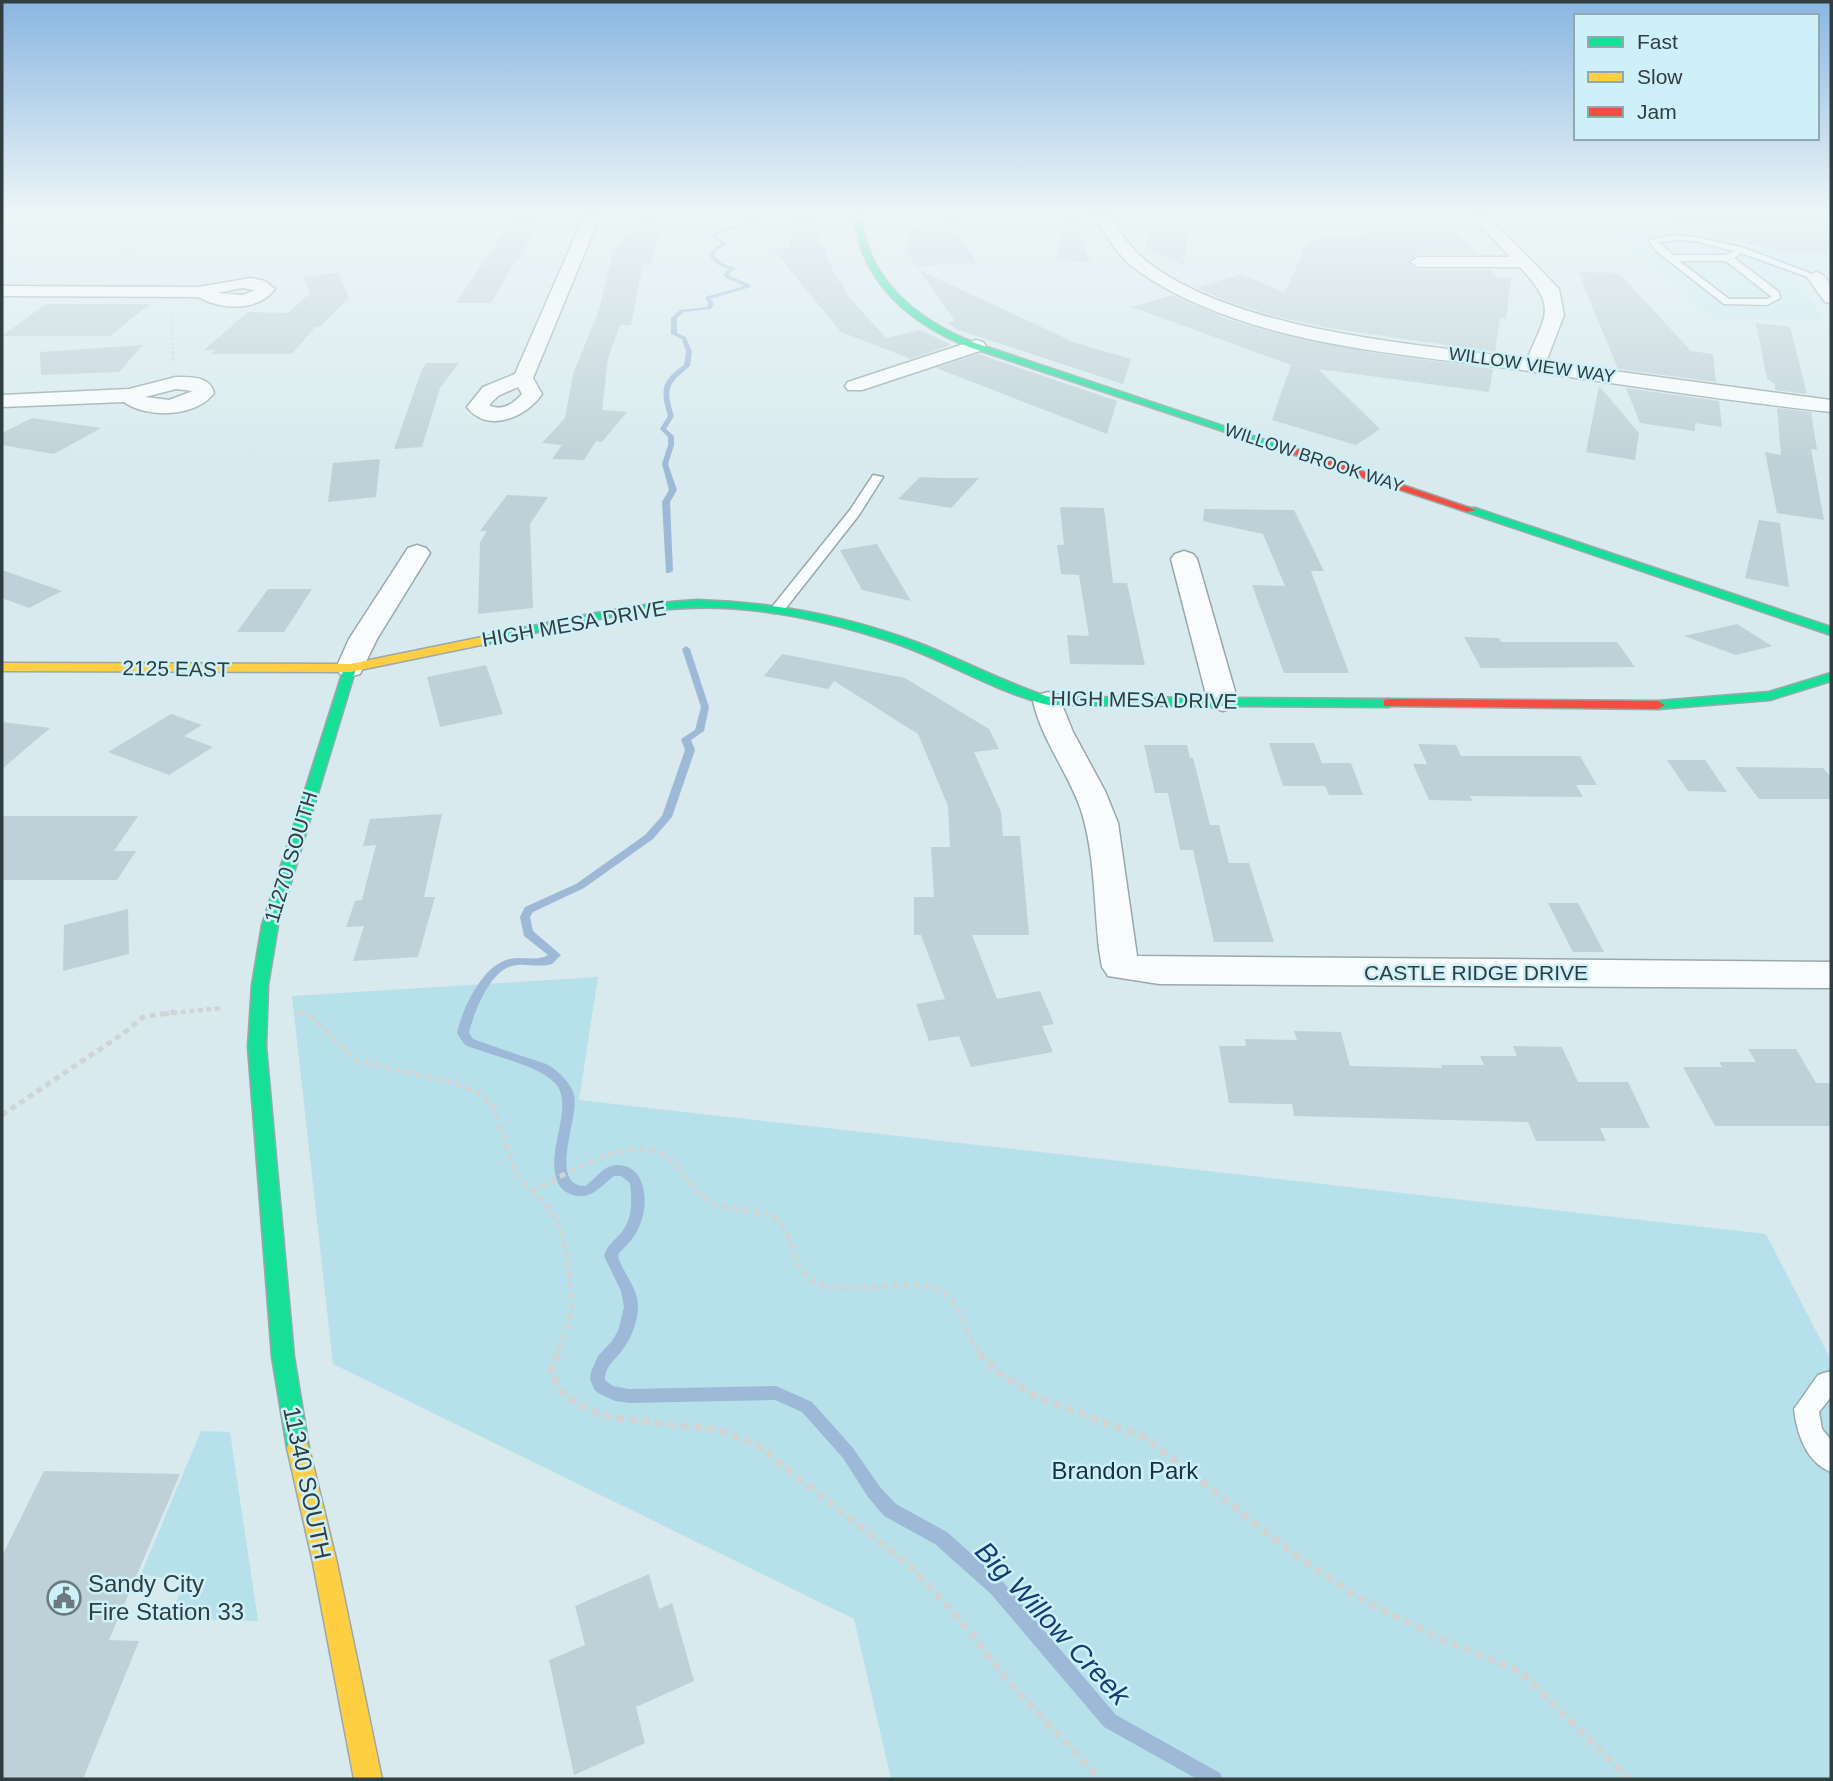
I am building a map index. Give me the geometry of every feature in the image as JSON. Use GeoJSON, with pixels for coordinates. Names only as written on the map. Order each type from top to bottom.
{"type":"FeatureCollection","features":[{"type":"Feature","properties":{"kind":"street"},"geometry":{"type":"LineString","coordinates":[[523,378],[555,299]]}},
{"type":"Feature","properties":{"kind":"street","name":"WILLOW BROOK WAY"},"geometry":{"type":"LineString","coordinates":[[897,299],[926,323],[976,346],[1831,631]]}},
{"type":"Feature","properties":{"kind":"street","name":"WILLOW VIEW WAY"},"geometry":{"type":"LineString","coordinates":[[1205,299],[1252,316],[1330,336],[1831,407]]}},
{"type":"Feature","properties":{"kind":"street"},"geometry":{"type":"LineString","coordinates":[[1534,366],[1555,315],[1553,299]]}},
{"type":"Feature","properties":{"kind":"street"},"geometry":{"type":"LineString","coordinates":[[855,386],[976,346]]}},
{"type":"Feature","properties":{"kind":"street"},"geometry":{"type":"LineString","coordinates":[[2,401],[132,395],[153,387],[176,383],[202,386],[204,393],[184,403],[164,406],[144,405],[133,399],[132,395]]}},
{"type":"Feature","properties":{"kind":"street","name":"11270 SOUTH"},"geometry":{"type":"LineString","coordinates":[[268,1183],[257,1009],[270,925],[350,668],[363,639],[417,553]]}},
{"type":"Feature","properties":{"kind":"street"},"geometry":{"type":"LineString","coordinates":[[1184,559],[1223,702]]}},
{"type":"Feature","properties":{"kind":"street","name":"HIGH MESA DRIVE"},"geometry":{"type":"LineString","coordinates":[[350,668],[624,612],[671,605],[712,604],[777,610],[897,640],[937,654],[1015,692],[1048,701],[1662,705],[1726,701],[1782,693],[1831,677]]}},
{"type":"Feature","properties":{"kind":"street","name":"2125 EAST"},"geometry":{"type":"LineString","coordinates":[[2,667],[350,668]]}},
{"type":"Feature","properties":{"kind":"street","name":"CASTLE RIDGE DRIVE"},"geometry":{"type":"LineString","coordinates":[[1048,701],[1051,721],[1089,786],[1101,824],[1114,934],[1121,967],[1173,971],[1831,975]]}},
{"type":"Feature","properties":{"kind":"street","name":"11340 SOUTH"},"geometry":{"type":"LineString","coordinates":[[268,1183],[282,1357],[299,1457],[324,1563],[368,1779]]}},
{"type":"Feature","properties":{"kind":"lane"},"geometry":{"type":"LineString","coordinates":[[1723,299],[1727,302],[1767,302],[1773,299]]}},
{"type":"Feature","properties":{"kind":"lane"},"geometry":{"type":"LineString","coordinates":[[777,610],[856,512],[877,477]]}},
{"type":"Feature","properties":{"kind":"lane"},"geometry":{"type":"LineString","coordinates":[[1831,1383],[1827,1383],[1806,1409],[1810,1434],[1831,1460]]}},
{"type":"Feature","properties":{"kind":"path"},"geometry":{"type":"LineString","coordinates":[[170,299],[176,383]]}},
{"type":"Feature","properties":{"kind":"path"},"geometry":{"type":"LineString","coordinates":[[2,1115],[124,1033],[138,1019],[186,1010],[257,1009],[302,1012],[313,1018],[355,1060],[450,1082],[488,1098],[502,1129],[516,1175],[548,1206],[559,1224],[572,1289],[572,1311],[551,1372],[561,1393],[572,1402],[599,1415],[719,1430],[742,1437],[758,1446],[908,1564],[958,1617],[1007,1680],[1100,1779]]}},
{"type":"Feature","properties":{"kind":"path"},"geometry":{"type":"LineString","coordinates":[[532,1191],[588,1164],[629,1150],[645,1149],[663,1154],[701,1197],[734,1211],[757,1212],[778,1221],[800,1270],[808,1279],[826,1286],[847,1289],[920,1286],[943,1290],[950,1297],[981,1354],[1004,1377],[1051,1405],[1122,1426],[1146,1438],[1293,1553],[1357,1597],[1443,1640],[1521,1672],[1629,1779]]}},
{"type":"Feature","properties":{"kind":"shaded area"},"geometry":{"type":"Polygon","coordinates":[[[1690,299],[1811,299],[1825,321],[1712,319],[1690,299]]]}},
{"type":"Feature","properties":{"kind":"green space","name":"Brandon Park"},"geometry":{"type":"Polygon","coordinates":[[[598,977],[579,1100],[1766,1234],[1831,1360],[1831,1779],[891,1779],[854,1619],[333,1364],[292,996],[598,977]]]}},
{"type":"Feature","properties":{"kind":"green space"},"geometry":{"type":"Polygon","coordinates":[[[201,1431],[230,1432],[258,1621],[170,1619],[180,1592],[180,1581],[141,1574],[201,1431]]]}},
{"type":"Feature","properties":{"kind":"building"},"geometry":{"type":"Polygon","coordinates":[[[303,299],[348,299],[320,327],[315,327],[292,354],[211,354],[216,350],[204,350],[248,312],[288,313],[303,299]]]}},
{"type":"Feature","properties":{"kind":"building"},"geometry":{"type":"Polygon","coordinates":[[[459,299],[493,299],[491,303],[456,303],[459,299]]]}},
{"type":"Feature","properties":{"kind":"building"},"geometry":{"type":"Polygon","coordinates":[[[602,299],[636,299],[631,325],[620,325],[608,358],[602,410],[627,412],[602,442],[596,441],[584,460],[552,459],[562,445],[542,443],[565,418],[573,374],[602,299]]]}},
{"type":"Feature","properties":{"kind":"building"},"geometry":{"type":"Polygon","coordinates":[[[814,299],[851,299],[886,338],[921,330],[951,345],[911,359],[841,332],[814,299]]]}},
{"type":"Feature","properties":{"kind":"building"},"geometry":{"type":"Polygon","coordinates":[[[940,299],[981,299],[1073,342],[1131,359],[1123,384],[956,329],[948,323],[955,321],[940,299]]]}},
{"type":"Feature","properties":{"kind":"building"},"geometry":{"type":"Polygon","coordinates":[[[1159,299],[1182,299],[1227,319],[1275,333],[1375,353],[1493,369],[1489,392],[1318,369],[1380,429],[1356,445],[1272,420],[1291,365],[1132,307],[1159,299]]]}},
{"type":"Feature","properties":{"kind":"building"},"geometry":{"type":"Polygon","coordinates":[[[1222,299],[1508,299],[1506,319],[1500,318],[1495,352],[1329,328],[1278,317],[1222,299]]]}},
{"type":"Feature","properties":{"kind":"building"},"geometry":{"type":"Polygon","coordinates":[[[1589,299],[1643,299],[1691,351],[1713,354],[1716,382],[1618,369],[1589,299]]]}},
{"type":"Feature","properties":{"kind":"building"},"geometry":{"type":"Polygon","coordinates":[[[46,304],[150,304],[110,336],[2,336],[46,304]]]}},
{"type":"Feature","properties":{"kind":"building"},"geometry":{"type":"Polygon","coordinates":[[[1756,323],[1790,327],[1807,394],[1775,390],[1775,384],[1767,379],[1756,323]]]}},
{"type":"Feature","properties":{"kind":"building"},"geometry":{"type":"Polygon","coordinates":[[[143,345],[119,372],[41,375],[40,352],[143,345]]]}},
{"type":"Feature","properties":{"kind":"building"},"geometry":{"type":"Polygon","coordinates":[[[978,354],[1117,401],[1107,434],[936,368],[978,354]]]}},
{"type":"Feature","properties":{"kind":"building"},"geometry":{"type":"Polygon","coordinates":[[[427,363],[459,363],[440,388],[422,447],[394,449],[422,369],[427,363]]]}},
{"type":"Feature","properties":{"kind":"building"},"geometry":{"type":"Polygon","coordinates":[[[1599,386],[1639,433],[1635,460],[1586,452],[1599,386]]]}},
{"type":"Feature","properties":{"kind":"building"},"geometry":{"type":"Polygon","coordinates":[[[1626,388],[1719,401],[1722,427],[1695,423],[1695,431],[1640,423],[1626,388]]]}},
{"type":"Feature","properties":{"kind":"building"},"geometry":{"type":"Polygon","coordinates":[[[1777,408],[1811,412],[1817,450],[1811,449],[1824,520],[1777,513],[1765,452],[1781,455],[1777,408]]]}},
{"type":"Feature","properties":{"kind":"building"},"geometry":{"type":"Polygon","coordinates":[[[32,418],[101,428],[54,454],[2,445],[2,433],[32,418]]]}},
{"type":"Feature","properties":{"kind":"building"},"geometry":{"type":"Polygon","coordinates":[[[380,459],[376,497],[328,502],[333,463],[380,459]]]}},
{"type":"Feature","properties":{"kind":"building"},"geometry":{"type":"Polygon","coordinates":[[[920,477],[979,478],[951,508],[898,499],[920,477]]]}},
{"type":"Feature","properties":{"kind":"building"},"geometry":{"type":"Polygon","coordinates":[[[507,495],[548,497],[530,524],[533,608],[478,614],[480,542],[487,531],[480,531],[507,495]]]}},
{"type":"Feature","properties":{"kind":"building"},"geometry":{"type":"Polygon","coordinates":[[[1060,507],[1104,508],[1113,583],[1127,583],[1145,665],[1070,664],[1067,635],[1089,636],[1079,575],[1061,574],[1057,545],[1064,545],[1060,507]]]}},
{"type":"Feature","properties":{"kind":"building"},"geometry":{"type":"Polygon","coordinates":[[[1204,509],[1294,510],[1324,571],[1311,571],[1349,673],[1284,673],[1252,585],[1285,586],[1263,534],[1203,521],[1204,509]]]}},
{"type":"Feature","properties":{"kind":"building"},"geometry":{"type":"Polygon","coordinates":[[[1759,520],[1780,523],[1789,587],[1745,578],[1759,520]]]}},
{"type":"Feature","properties":{"kind":"building"},"geometry":{"type":"Polygon","coordinates":[[[877,544],[911,601],[862,590],[840,550],[877,544]]]}},
{"type":"Feature","properties":{"kind":"building"},"geometry":{"type":"Polygon","coordinates":[[[2,570],[62,591],[29,608],[2,598],[2,570]]]}},
{"type":"Feature","properties":{"kind":"building"},"geometry":{"type":"Polygon","coordinates":[[[268,589],[312,589],[284,632],[237,632],[268,589]]]}},
{"type":"Feature","properties":{"kind":"building"},"geometry":{"type":"Polygon","coordinates":[[[1737,624],[1772,646],[1736,655],[1684,636],[1737,624]]]}},
{"type":"Feature","properties":{"kind":"building"},"geometry":{"type":"Polygon","coordinates":[[[1464,637],[1499,638],[1501,642],[1617,642],[1635,667],[1481,668],[1464,637]]]}},
{"type":"Feature","properties":{"kind":"building"},"geometry":{"type":"Polygon","coordinates":[[[782,654],[905,678],[989,729],[999,749],[974,752],[1001,812],[1003,836],[1020,836],[1029,935],[972,935],[997,999],[1040,991],[1054,1024],[1042,1026],[1053,1052],[971,1067],[959,1036],[929,1041],[916,1004],[945,999],[921,935],[914,935],[914,897],[934,897],[931,847],[950,847],[948,806],[918,734],[834,681],[828,689],[764,676],[782,654]]]}},
{"type":"Feature","properties":{"kind":"building"},"geometry":{"type":"Polygon","coordinates":[[[486,665],[503,714],[440,727],[427,677],[486,665]]]}},
{"type":"Feature","properties":{"kind":"building"},"geometry":{"type":"Polygon","coordinates":[[[171,714],[202,725],[184,736],[213,747],[169,775],[108,752],[171,714]]]}},
{"type":"Feature","properties":{"kind":"building"},"geometry":{"type":"Polygon","coordinates":[[[2,722],[50,728],[2,769],[2,722]]]}},
{"type":"Feature","properties":{"kind":"building"},"geometry":{"type":"Polygon","coordinates":[[[1269,743],[1314,743],[1322,763],[1351,763],[1363,795],[1329,795],[1325,786],[1283,786],[1269,743]]]}},
{"type":"Feature","properties":{"kind":"building"},"geometry":{"type":"Polygon","coordinates":[[[1418,744],[1456,745],[1461,756],[1580,756],[1597,785],[1576,785],[1583,797],[1470,796],[1473,801],[1429,800],[1413,764],[1427,764],[1418,744]]]}},
{"type":"Feature","properties":{"kind":"building"},"geometry":{"type":"Polygon","coordinates":[[[1144,745],[1187,745],[1190,758],[1193,758],[1210,825],[1219,825],[1229,863],[1249,863],[1274,942],[1214,942],[1193,850],[1180,850],[1168,793],[1155,793],[1144,745]]]}},
{"type":"Feature","properties":{"kind":"building"},"geometry":{"type":"Polygon","coordinates":[[[1667,760],[1705,760],[1727,792],[1688,791],[1667,760]]]}},
{"type":"Feature","properties":{"kind":"building"},"geometry":{"type":"Polygon","coordinates":[[[1735,767],[1823,768],[1831,777],[1831,799],[1759,799],[1735,767]]]}},
{"type":"Feature","properties":{"kind":"building"},"geometry":{"type":"Polygon","coordinates":[[[442,814],[424,897],[435,897],[418,957],[353,961],[364,926],[346,927],[355,901],[362,900],[376,845],[363,846],[370,819],[442,814]]]}},
{"type":"Feature","properties":{"kind":"building"},"geometry":{"type":"Polygon","coordinates":[[[2,816],[138,816],[114,851],[136,851],[117,880],[2,880],[2,816]]]}},
{"type":"Feature","properties":{"kind":"building"},"geometry":{"type":"Polygon","coordinates":[[[1548,903],[1578,903],[1604,952],[1573,952],[1548,903]]]}},
{"type":"Feature","properties":{"kind":"building"},"geometry":{"type":"Polygon","coordinates":[[[128,909],[129,954],[63,971],[64,925],[128,909]]]}},
{"type":"Feature","properties":{"kind":"building"},"geometry":{"type":"Polygon","coordinates":[[[1294,1031],[1341,1032],[1350,1066],[1442,1068],[1441,1065],[1484,1065],[1480,1056],[1517,1056],[1513,1046],[1562,1047],[1578,1082],[1628,1082],[1650,1128],[1600,1128],[1606,1141],[1536,1141],[1528,1122],[1294,1116],[1292,1104],[1229,1103],[1219,1046],[1246,1046],[1245,1039],[1297,1040],[1294,1031]]]}},
{"type":"Feature","properties":{"kind":"building"},"geometry":{"type":"Polygon","coordinates":[[[1748,1049],[1796,1049],[1816,1083],[1831,1083],[1831,1126],[1715,1126],[1683,1067],[1722,1067],[1719,1062],[1756,1062],[1748,1049]]]}},
{"type":"Feature","properties":{"kind":"building","name":"Sandy City Fire Station 33"},"geometry":{"type":"Polygon","coordinates":[[[44,1471],[180,1474],[109,1640],[139,1641],[83,1779],[2,1779],[2,1556],[44,1471]]]}},
{"type":"Feature","properties":{"kind":"building"},"geometry":{"type":"Polygon","coordinates":[[[649,1574],[659,1609],[672,1603],[694,1681],[636,1707],[645,1743],[574,1775],[549,1660],[585,1645],[575,1606],[649,1574]]]}},
{"type":"Feature","properties":{"kind":"waterway","name":"Big Willow Creek"},"geometry":{"type":"LineString","coordinates":[[669,571],[666,502],[673,490],[665,464],[671,445],[671,436],[663,429],[671,416],[666,393],[673,376],[687,366],[689,352],[684,338],[674,334],[674,318],[682,311],[709,308],[711,303],[708,299]]}},
{"type":"Feature","properties":{"kind":"waterway","name":"Big Willow Creek"},"geometry":{"type":"LineString","coordinates":[[686,649],[705,707],[699,731],[686,739],[690,750],[667,817],[649,837],[580,886],[529,910],[525,917],[528,933],[555,955],[548,961],[509,963],[498,968],[478,994],[463,1033],[469,1042],[545,1069],[560,1081],[568,1094],[569,1108],[560,1152],[560,1167],[566,1185],[577,1191],[586,1191],[610,1172],[617,1170],[625,1172],[636,1181],[636,1219],[611,1256],[628,1291],[630,1316],[619,1343],[601,1364],[598,1372],[600,1385],[609,1392],[629,1396],[776,1393],[807,1407],[848,1453],[874,1492],[890,1510],[941,1538],[997,1588],[1110,1721],[1214,1779]]}},
{"type":"Feature","properties":{"kind":"traffic: fast"},"geometry":{"type":"LineString","coordinates":[[898,299],[931,325],[972,345],[1278,446]]}},
{"type":"Feature","properties":{"kind":"traffic: fast"},"geometry":{"type":"LineString","coordinates":[[1471,510],[1831,631]]}},
{"type":"Feature","properties":{"kind":"traffic: fast"},"geometry":{"type":"LineString","coordinates":[[482,641],[646,608],[726,605],[786,612],[874,633],[919,648],[1010,688],[1048,701],[1389,703]]}},
{"type":"Feature","properties":{"kind":"traffic: fast"},"geometry":{"type":"LineString","coordinates":[[298,1448],[283,1357],[257,1047],[260,985],[270,925],[350,668]]}},
{"type":"Feature","properties":{"kind":"traffic: fast"},"geometry":{"type":"LineString","coordinates":[[1658,705],[1770,696],[1831,677]]}},
{"type":"Feature","properties":{"kind":"traffic: slow"},"geometry":{"type":"LineString","coordinates":[[2,667],[350,668],[482,641]]}},
{"type":"Feature","properties":{"kind":"traffic: slow"},"geometry":{"type":"LineString","coordinates":[[298,1448],[325,1563],[368,1779]]}},
{"type":"Feature","properties":{"kind":"traffic: jam"},"geometry":{"type":"LineString","coordinates":[[1278,446],[1471,510]]}},
{"type":"Feature","properties":{"kind":"traffic: jam"},"geometry":{"type":"LineString","coordinates":[[1389,703],[1658,705]]}},
{"type":"Feature","properties":{"kind":"place","name":"Sandy City Fire Station 33"},"geometry":{"type":"Point","coordinates":[64,1598]}}]}
